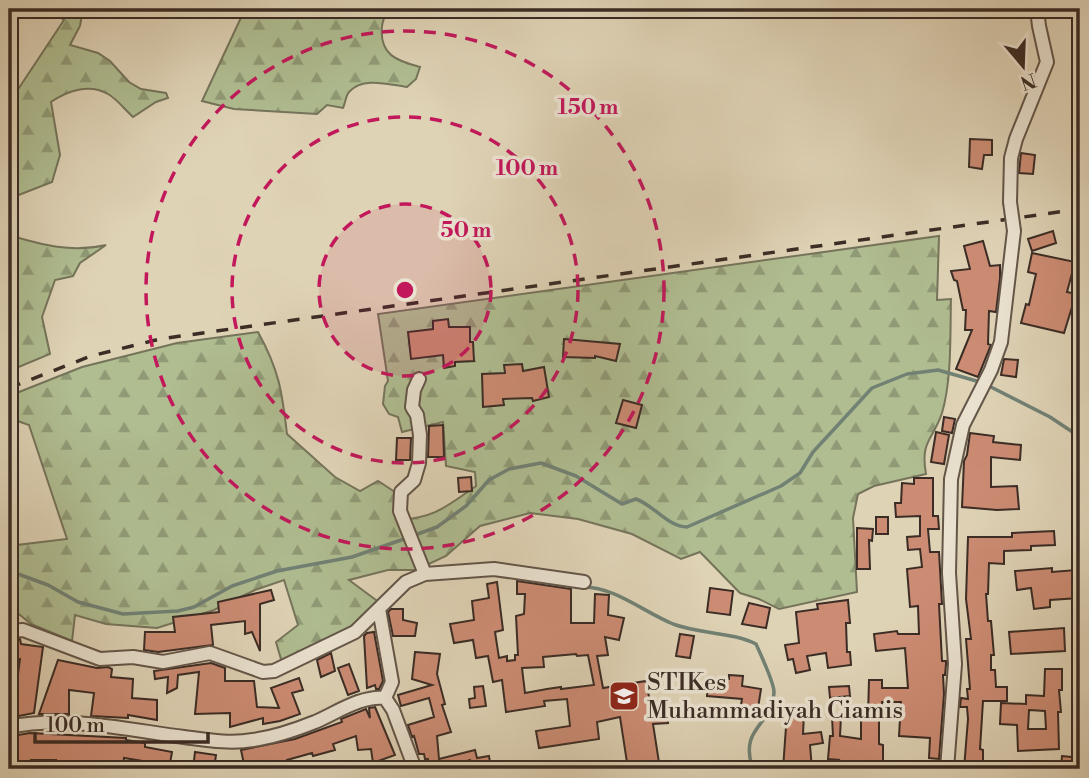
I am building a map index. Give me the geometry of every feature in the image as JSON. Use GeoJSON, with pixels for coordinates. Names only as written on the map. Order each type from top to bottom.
{"type":"FeatureCollection","features":[{"type":"Feature","properties":{"kind":"street"},"geometry":{"type":"LineString","coordinates":[[947,769],[955,664],[949,573],[951,479],[963,425],[992,370],[1000,342],[1014,231],[1010,202],[1010,158],[1047,62],[1037,9]]}},
{"type":"Feature","properties":{"kind":"street"},"geometry":{"type":"LineString","coordinates":[[419,379],[414,390],[412,407],[417,415],[421,435],[419,463],[414,480],[401,492],[400,511],[425,574]]}},
{"type":"Feature","properties":{"kind":"street"},"geometry":{"type":"LineString","coordinates":[[9,631],[23,630],[100,659],[133,657],[163,662],[210,653],[263,672],[274,671],[345,637],[406,582],[425,574],[494,569],[584,582]]}},
{"type":"Feature","properties":{"kind":"street"},"geometry":{"type":"LineString","coordinates":[[379,609],[392,682],[385,698]]}},
{"type":"Feature","properties":{"kind":"street"},"geometry":{"type":"LineString","coordinates":[[9,727],[36,723],[86,724],[208,741],[253,740],[279,735],[373,698],[385,698]]}},
{"type":"Feature","properties":{"kind":"street"},"geometry":{"type":"LineString","coordinates":[[385,698],[393,710],[415,769]]}},
{"type":"Feature","properties":{"kind":"green space"},"geometry":{"type":"Polygon","coordinates":[[[49,9],[83,9],[80,26],[70,45],[98,53],[110,61],[129,82],[141,89],[166,93],[168,98],[156,102],[133,117],[111,96],[93,89],[71,92],[51,102],[60,155],[52,182],[16,196],[9,218],[9,103],[64,20],[49,9]]]}},
{"type":"Feature","properties":{"kind":"green space"},"geometry":{"type":"Polygon","coordinates":[[[245,9],[386,9],[382,26],[383,44],[397,59],[420,67],[416,79],[407,87],[362,84],[349,92],[343,108],[327,105],[317,114],[234,109],[202,101],[245,9]]]}},
{"type":"Feature","properties":{"kind":"green space"},"geometry":{"type":"Polygon","coordinates":[[[9,235],[45,245],[69,248],[106,245],[80,263],[73,276],[55,280],[42,317],[50,354],[9,371],[9,235]]]}},
{"type":"Feature","properties":{"kind":"green space"},"geometry":{"type":"Polygon","coordinates":[[[939,236],[937,300],[951,299],[950,357],[945,400],[926,447],[926,474],[874,486],[858,494],[853,518],[857,592],[779,609],[740,593],[700,552],[681,559],[632,534],[578,519],[530,513],[480,526],[446,556],[416,570],[388,570],[349,580],[380,603],[346,633],[283,666],[276,642],[298,625],[284,580],[255,590],[214,610],[157,628],[106,624],[75,615],[72,641],[31,624],[9,606],[9,546],[67,539],[29,425],[9,418],[9,396],[82,367],[177,343],[258,332],[271,358],[278,381],[287,434],[335,477],[360,491],[378,481],[395,492],[398,520],[411,519],[440,510],[476,486],[475,472],[446,466],[443,422],[402,432],[398,417],[389,414],[383,404],[388,381],[378,314],[939,236]]]}},
{"type":"Feature","properties":{"kind":"building"},"geometry":{"type":"Polygon","coordinates":[[[970,139],[992,140],[992,155],[984,155],[982,169],[969,167],[970,139]]]}},
{"type":"Feature","properties":{"kind":"building"},"geometry":{"type":"Polygon","coordinates":[[[1021,153],[1035,155],[1033,174],[1019,173],[1021,153]]]}},
{"type":"Feature","properties":{"kind":"building"},"geometry":{"type":"Polygon","coordinates":[[[1053,231],[1056,243],[1032,251],[1028,239],[1053,231]]]}},
{"type":"Feature","properties":{"kind":"building"},"geometry":{"type":"Polygon","coordinates":[[[983,241],[990,266],[1000,265],[1000,278],[996,312],[989,311],[988,344],[991,345],[978,377],[956,369],[972,330],[965,330],[966,310],[963,310],[957,281],[951,271],[970,269],[964,246],[983,241]]]}},
{"type":"Feature","properties":{"kind":"building"},"geometry":{"type":"Polygon","coordinates":[[[1032,253],[1075,262],[1067,292],[1076,294],[1064,333],[1021,323],[1026,304],[1029,305],[1036,274],[1028,272],[1032,253]]]}},
{"type":"Feature","properties":{"kind":"building"},"geometry":{"type":"Polygon","coordinates":[[[448,319],[449,327],[470,327],[474,361],[455,362],[455,366],[444,368],[443,355],[411,359],[408,332],[433,329],[433,321],[448,319]]]}},
{"type":"Feature","properties":{"kind":"building"},"geometry":{"type":"Polygon","coordinates":[[[564,339],[620,344],[616,361],[595,356],[563,357],[564,339]]]}},
{"type":"Feature","properties":{"kind":"building"},"geometry":{"type":"Polygon","coordinates":[[[1004,359],[1018,360],[1016,377],[1001,375],[1004,359]]]}},
{"type":"Feature","properties":{"kind":"building"},"geometry":{"type":"Polygon","coordinates":[[[522,364],[523,371],[544,367],[549,397],[533,401],[532,398],[503,399],[504,405],[483,407],[482,374],[505,373],[504,365],[522,364]]]}},
{"type":"Feature","properties":{"kind":"building"},"geometry":{"type":"Polygon","coordinates":[[[623,400],[642,405],[636,428],[616,423],[623,400]]]}},
{"type":"Feature","properties":{"kind":"building"},"geometry":{"type":"Polygon","coordinates":[[[944,417],[955,419],[952,433],[942,431],[944,417]]]}},
{"type":"Feature","properties":{"kind":"building"},"geometry":{"type":"Polygon","coordinates":[[[443,425],[444,457],[428,457],[429,426],[443,425]]]}},
{"type":"Feature","properties":{"kind":"building"},"geometry":{"type":"Polygon","coordinates":[[[936,432],[949,435],[944,464],[931,462],[936,432]]]}},
{"type":"Feature","properties":{"kind":"building"},"geometry":{"type":"Polygon","coordinates":[[[970,433],[994,436],[993,442],[1021,445],[1020,460],[991,457],[991,487],[1017,486],[1019,509],[962,507],[964,461],[970,433]]]}},
{"type":"Feature","properties":{"kind":"building"},"geometry":{"type":"Polygon","coordinates":[[[397,438],[411,438],[410,460],[396,460],[397,438]]]}},
{"type":"Feature","properties":{"kind":"building"},"geometry":{"type":"Polygon","coordinates":[[[471,477],[472,491],[459,492],[458,478],[471,477]]]}},
{"type":"Feature","properties":{"kind":"building"},"geometry":{"type":"Polygon","coordinates":[[[914,478],[933,478],[933,516],[938,516],[939,529],[928,529],[930,552],[939,552],[942,661],[946,661],[939,759],[929,758],[930,738],[899,736],[901,702],[882,702],[879,744],[883,745],[883,769],[837,769],[839,760],[828,759],[830,736],[833,736],[832,716],[841,716],[840,736],[861,739],[861,716],[868,716],[869,680],[882,680],[882,688],[908,688],[905,648],[876,651],[874,634],[897,631],[898,634],[919,634],[918,606],[910,607],[907,569],[922,567],[920,549],[908,550],[907,537],[920,536],[920,516],[896,517],[895,503],[901,503],[902,483],[914,484],[914,478]]]}},
{"type":"Feature","properties":{"kind":"building"},"geometry":{"type":"Polygon","coordinates":[[[876,517],[888,517],[888,534],[876,534],[876,517]]]}},
{"type":"Feature","properties":{"kind":"building"},"geometry":{"type":"Polygon","coordinates":[[[857,528],[873,529],[872,541],[869,540],[870,569],[857,569],[857,528]]]}},
{"type":"Feature","properties":{"kind":"building"},"geometry":{"type":"Polygon","coordinates":[[[1054,531],[1055,545],[1031,546],[1031,550],[1004,551],[1004,564],[989,563],[986,594],[994,655],[991,655],[991,670],[995,670],[996,687],[1007,687],[1007,701],[983,701],[980,749],[983,750],[983,769],[964,769],[968,719],[967,707],[960,707],[961,698],[968,699],[967,689],[970,689],[966,639],[971,639],[966,599],[968,537],[1012,537],[1012,533],[1054,531]]]}},
{"type":"Feature","properties":{"kind":"building"},"geometry":{"type":"Polygon","coordinates":[[[1052,568],[1052,572],[1076,570],[1079,598],[1050,600],[1050,607],[1034,609],[1031,588],[1017,590],[1015,571],[1052,568]]]}},
{"type":"Feature","properties":{"kind":"building"},"geometry":{"type":"Polygon","coordinates":[[[517,581],[571,589],[571,623],[594,623],[595,594],[609,595],[608,615],[624,618],[619,640],[605,637],[608,655],[597,656],[603,688],[646,681],[650,702],[665,700],[666,707],[680,705],[681,715],[667,717],[668,723],[653,724],[660,769],[628,769],[620,717],[597,722],[599,739],[539,748],[536,731],[570,726],[567,699],[544,701],[545,706],[506,712],[502,680],[493,682],[488,656],[476,658],[473,640],[454,643],[450,624],[474,620],[472,601],[489,598],[487,584],[497,582],[503,630],[495,632],[499,658],[507,656],[507,661],[515,660],[515,655],[518,655],[516,616],[524,614],[525,594],[517,594],[517,581]],[[588,655],[543,657],[544,667],[522,668],[525,693],[594,685],[588,655]]]}},
{"type":"Feature","properties":{"kind":"building"},"geometry":{"type":"Polygon","coordinates":[[[710,588],[733,591],[730,615],[707,612],[710,588]]]}},
{"type":"Feature","properties":{"kind":"building"},"geometry":{"type":"Polygon","coordinates":[[[271,590],[274,600],[260,604],[260,651],[252,632],[245,634],[245,621],[211,625],[213,645],[158,652],[144,650],[145,632],[175,632],[173,617],[219,612],[218,602],[271,590]]]}},
{"type":"Feature","properties":{"kind":"building"},"geometry":{"type":"Polygon","coordinates":[[[848,600],[850,623],[846,623],[847,652],[850,652],[851,665],[828,668],[826,653],[807,656],[810,670],[796,673],[793,659],[788,660],[785,645],[799,643],[796,612],[818,609],[817,604],[848,600]]]}},
{"type":"Feature","properties":{"kind":"building"},"geometry":{"type":"Polygon","coordinates":[[[749,603],[770,608],[766,628],[742,624],[749,603]]]}},
{"type":"Feature","properties":{"kind":"building"},"geometry":{"type":"Polygon","coordinates":[[[391,609],[403,609],[403,620],[417,623],[415,636],[393,636],[388,612],[391,609]]]}},
{"type":"Feature","properties":{"kind":"building"},"geometry":{"type":"Polygon","coordinates":[[[1064,628],[1065,651],[1011,654],[1009,632],[1064,628]]]}},
{"type":"Feature","properties":{"kind":"building"},"geometry":{"type":"Polygon","coordinates":[[[374,632],[383,681],[379,689],[376,689],[375,685],[367,688],[364,636],[374,632]]]}},
{"type":"Feature","properties":{"kind":"building"},"geometry":{"type":"Polygon","coordinates":[[[680,634],[694,636],[690,658],[676,656],[680,634]]]}},
{"type":"Feature","properties":{"kind":"building"},"geometry":{"type":"Polygon","coordinates":[[[20,639],[21,644],[43,647],[34,713],[9,718],[9,681],[17,682],[20,659],[9,662],[9,640],[20,639]]]}},
{"type":"Feature","properties":{"kind":"building"},"geometry":{"type":"Polygon","coordinates":[[[415,652],[440,654],[437,674],[445,704],[442,705],[451,732],[437,736],[439,759],[475,750],[477,758],[489,756],[491,769],[473,769],[470,760],[453,765],[454,769],[428,769],[428,759],[425,759],[424,754],[419,754],[408,725],[434,717],[429,698],[401,706],[398,695],[432,685],[412,679],[415,652]]]}},
{"type":"Feature","properties":{"kind":"building"},"geometry":{"type":"Polygon","coordinates":[[[331,653],[335,671],[321,677],[317,660],[331,653]]]}},
{"type":"Feature","properties":{"kind":"building"},"geometry":{"type":"Polygon","coordinates":[[[58,660],[97,668],[108,667],[112,669],[111,677],[133,679],[132,698],[157,700],[157,720],[128,715],[128,718],[91,716],[94,693],[69,690],[69,714],[39,714],[58,660]]]}},
{"type":"Feature","properties":{"kind":"building"},"geometry":{"type":"Polygon","coordinates":[[[211,663],[225,668],[225,681],[254,681],[257,707],[279,708],[271,688],[299,678],[303,690],[292,693],[300,714],[280,721],[263,724],[263,718],[230,727],[230,713],[195,714],[199,672],[178,675],[177,688],[167,693],[168,677],[155,679],[154,671],[211,663]]]}},
{"type":"Feature","properties":{"kind":"building"},"geometry":{"type":"Polygon","coordinates":[[[349,664],[359,691],[348,695],[338,668],[349,664]]]}},
{"type":"Feature","properties":{"kind":"building"},"geometry":{"type":"Polygon","coordinates":[[[1045,669],[1062,669],[1062,690],[1059,690],[1061,712],[1058,712],[1059,749],[1018,751],[1017,725],[1000,724],[1001,703],[1026,704],[1026,695],[1044,696],[1045,669]],[[1029,710],[1028,729],[1046,729],[1045,711],[1029,710]]]}},
{"type":"Feature","properties":{"kind":"building"},"geometry":{"type":"Polygon","coordinates":[[[729,675],[743,676],[742,686],[761,689],[758,708],[741,705],[742,699],[707,696],[708,678],[729,679],[729,675]]]}},
{"type":"Feature","properties":{"kind":"building"},"geometry":{"type":"Polygon","coordinates":[[[483,686],[486,706],[470,708],[469,699],[475,698],[474,687],[483,686]]]}},
{"type":"Feature","properties":{"kind":"building"},"geometry":{"type":"Polygon","coordinates":[[[849,686],[850,696],[830,698],[829,687],[849,686]]]}},
{"type":"Feature","properties":{"kind":"building"},"geometry":{"type":"Polygon","coordinates":[[[375,707],[395,755],[373,763],[371,749],[358,750],[356,736],[333,744],[335,750],[287,760],[289,769],[245,769],[241,750],[295,739],[342,722],[341,719],[366,709],[370,718],[369,708],[375,707]]]}},
{"type":"Feature","properties":{"kind":"building"},"geometry":{"type":"Polygon","coordinates":[[[787,713],[804,714],[803,734],[821,732],[823,743],[810,745],[812,769],[783,769],[787,713]]]}},
{"type":"Feature","properties":{"kind":"building"},"geometry":{"type":"Polygon","coordinates":[[[30,733],[126,738],[145,743],[145,747],[172,752],[169,769],[154,769],[155,763],[124,758],[123,769],[56,769],[56,760],[31,760],[32,769],[9,769],[9,750],[18,750],[18,735],[30,733]]]}},
{"type":"Feature","properties":{"kind":"building"},"geometry":{"type":"Polygon","coordinates":[[[195,752],[216,755],[214,769],[193,769],[195,752]]]}},
{"type":"Feature","properties":{"kind":"building"},"geometry":{"type":"Polygon","coordinates":[[[1062,756],[1080,758],[1080,769],[1061,769],[1062,756]]]}},
{"type":"Feature","properties":{"kind":"waterway"},"geometry":{"type":"LineString","coordinates":[[415,535],[437,527],[466,506],[489,480],[509,469],[541,463],[576,476],[622,504],[636,499],[674,524],[687,527],[781,486],[800,473],[813,452],[872,388],[907,374],[938,370],[980,382]]}},
{"type":"Feature","properties":{"kind":"waterway"},"geometry":{"type":"LineString","coordinates":[[987,385],[1050,417],[1080,437]]}},
{"type":"Feature","properties":{"kind":"waterway"},"geometry":{"type":"LineString","coordinates":[[9,577],[18,574],[48,585],[78,602],[123,614],[178,611],[194,607],[232,586],[277,571],[352,557],[407,538]]}},
{"type":"Feature","properties":{"kind":"waterway"},"geometry":{"type":"LineString","coordinates":[[584,587],[606,591],[673,624],[737,637],[756,644],[774,692],[768,712],[750,744],[753,769]]}},
{"type":"Feature","properties":{"kind":"railway"},"geometry":{"type":"LineString","coordinates":[[9,388],[91,356],[160,339],[1080,209]]}},
{"type":"Feature","properties":{"kind":"place","name":"STIKes Muhammadiyah Ciamis"},"geometry":{"type":"Point","coordinates":[624,696]}}]}
